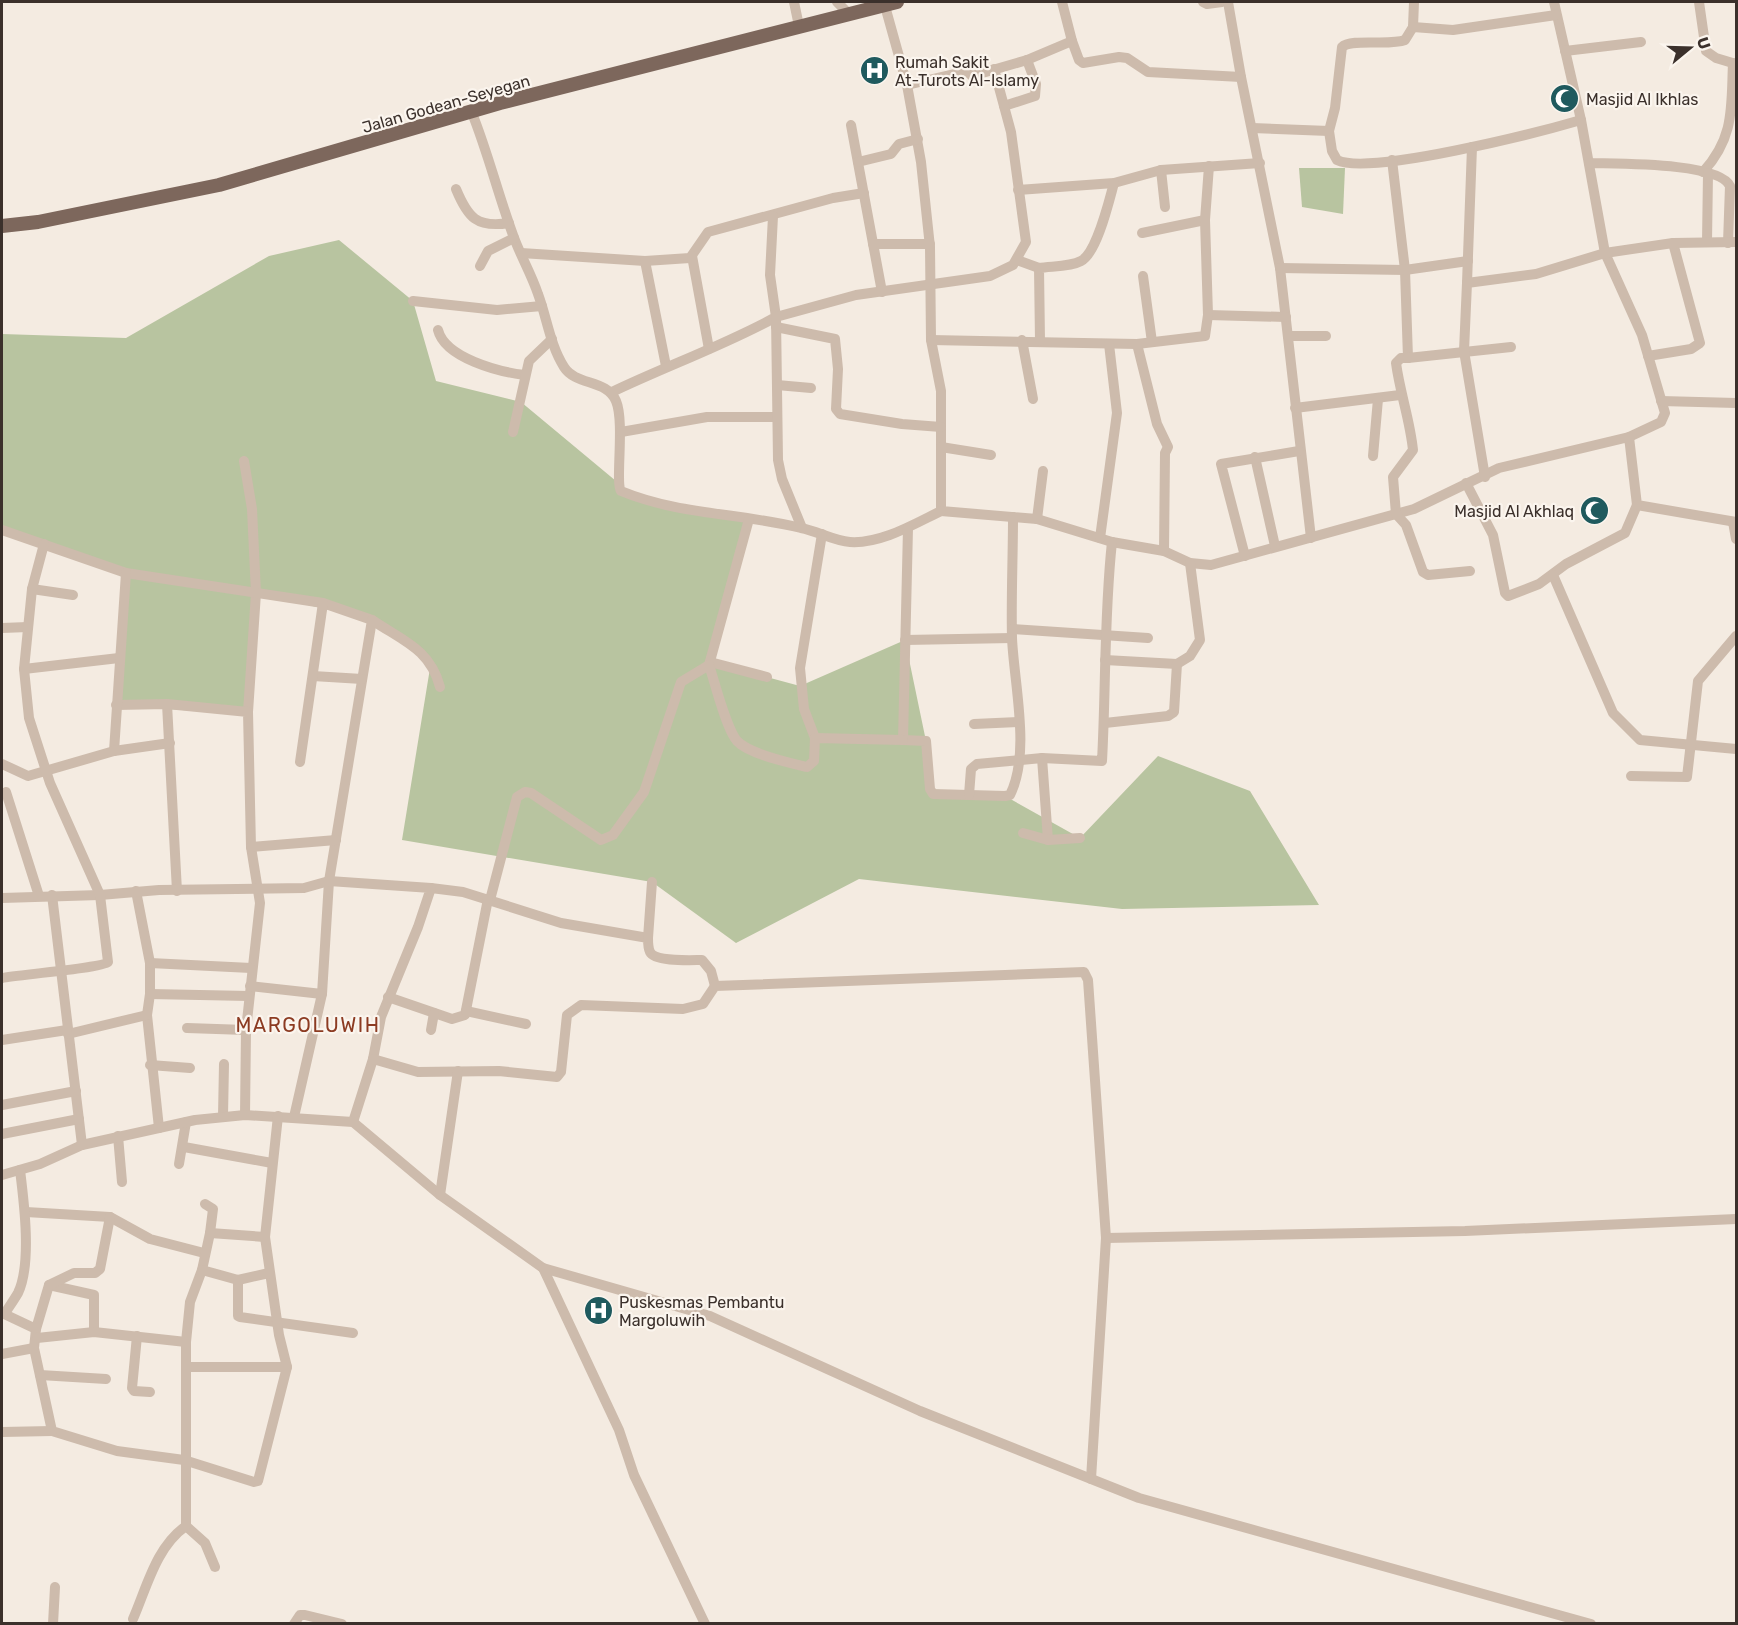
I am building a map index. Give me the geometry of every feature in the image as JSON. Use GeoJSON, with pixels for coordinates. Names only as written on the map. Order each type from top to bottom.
{"type":"FeatureCollection","features":[{"type":"Feature","properties":{"kind":"main road","name":"Jalan Godean-Seyegan"},"geometry":{"type":"LineString","coordinates":[[2,226],[50,220],[219,185],[500,103],[891,4]]}},
{"type":"Feature","properties":{"kind":"street"},"geometry":{"type":"LineString","coordinates":[[794,2],[799,26]]}},
{"type":"Feature","properties":{"kind":"street"},"geometry":{"type":"LineString","coordinates":[[837,2],[849,14]]}},
{"type":"Feature","properties":{"kind":"street"},"geometry":{"type":"LineString","coordinates":[[1062,2],[1072,41],[1079,60],[1083,63],[1119,57],[1127,58],[1148,72],[1241,77]]}},
{"type":"Feature","properties":{"kind":"street"},"geometry":{"type":"LineString","coordinates":[[1203,2],[1207,4],[1222,2]]}},
{"type":"Feature","properties":{"kind":"street"},"geometry":{"type":"LineString","coordinates":[[1228,2],[1280,268],[1294,408],[1311,538]]}},
{"type":"Feature","properties":{"kind":"street"},"geometry":{"type":"LineString","coordinates":[[1414,2],[1413,27],[1405,40],[1374,44],[1350,42],[1344,45],[1335,108],[1329,131],[1334,156],[1341,163],[1392,160],[1472,147],[1510,140],[1581,120]]}},
{"type":"Feature","properties":{"kind":"street"},"geometry":{"type":"LineString","coordinates":[[472,113],[489,155],[514,238],[565,369],[578,378],[593,382],[612,392],[617,403],[621,432],[617,485],[621,491],[680,510],[802,528],[850,542],[908,528],[941,511],[1037,519],[1112,542],[1164,551],[1190,563],[1211,565],[1396,514],[1438,499],[1499,468],[1629,436],[1664,420],[1661,400],[1642,335],[1605,253],[1581,120],[1554,2]]}},
{"type":"Feature","properties":{"kind":"street"},"geometry":{"type":"LineString","coordinates":[[1699,2],[1706,51],[1716,58],[1735,63],[1728,132],[1706,173],[1707,242]]}},
{"type":"Feature","properties":{"kind":"street"},"geometry":{"type":"LineString","coordinates":[[891,4],[918,139],[930,244],[931,340],[941,391],[941,511]]}},
{"type":"Feature","properties":{"kind":"street"},"geometry":{"type":"LineString","coordinates":[[1413,27],[1453,30],[1557,15]]}},
{"type":"Feature","properties":{"kind":"street"},"geometry":{"type":"LineString","coordinates":[[907,85],[967,71],[972,76],[1027,60],[1072,41]]}},
{"type":"Feature","properties":{"kind":"street"},"geometry":{"type":"LineString","coordinates":[[1565,51],[1641,42]]}},
{"type":"Feature","properties":{"kind":"street"},"geometry":{"type":"LineString","coordinates":[[1004,106],[1035,96],[1036,84],[1027,60]]}},
{"type":"Feature","properties":{"kind":"street"},"geometry":{"type":"LineString","coordinates":[[612,392],[666,366],[776,322],[856,296],[990,276],[1004,271],[1017,260],[1026,242],[1011,132],[994,69]]}},
{"type":"Feature","properties":{"kind":"street"},"geometry":{"type":"LineString","coordinates":[[851,125],[882,292]]}},
{"type":"Feature","properties":{"kind":"street"},"geometry":{"type":"LineString","coordinates":[[1252,128],[1329,131]]}},
{"type":"Feature","properties":{"kind":"street"},"geometry":{"type":"LineString","coordinates":[[858,162],[891,154],[899,144],[918,139]]}},
{"type":"Feature","properties":{"kind":"street"},"geometry":{"type":"LineString","coordinates":[[1472,147],[1464,351],[1485,477]]}},
{"type":"Feature","properties":{"kind":"street"},"geometry":{"type":"LineString","coordinates":[[1392,160],[1405,270],[1408,357]]}},
{"type":"Feature","properties":{"kind":"street"},"geometry":{"type":"LineString","coordinates":[[1018,190],[1114,183],[1161,170],[1260,163]]}},
{"type":"Feature","properties":{"kind":"street"},"geometry":{"type":"LineString","coordinates":[[1467,283],[1536,274],[1605,253],[1673,243],[1732,243],[1730,186],[1722,177],[1683,168],[1589,163]]}},
{"type":"Feature","properties":{"kind":"street"},"geometry":{"type":"LineString","coordinates":[[931,340],[1137,344],[1205,336],[1208,315],[1205,220],[1209,166]]}},
{"type":"Feature","properties":{"kind":"street"},"geometry":{"type":"LineString","coordinates":[[1161,170],[1165,207]]}},
{"type":"Feature","properties":{"kind":"street"},"geometry":{"type":"LineString","coordinates":[[1017,260],[1039,268],[1079,263],[1085,259],[1100,227],[1114,183]]}},
{"type":"Feature","properties":{"kind":"street"},"geometry":{"type":"LineString","coordinates":[[456,189],[465,210],[474,218],[490,226],[509,223]]}},
{"type":"Feature","properties":{"kind":"street"},"geometry":{"type":"LineString","coordinates":[[709,349],[692,256],[708,232],[833,198],[864,193]]}},
{"type":"Feature","properties":{"kind":"street"},"geometry":{"type":"LineString","coordinates":[[773,216],[770,275],[776,322],[778,460],[782,479],[802,528]]}},
{"type":"Feature","properties":{"kind":"street"},"geometry":{"type":"LineString","coordinates":[[1142,233],[1205,220]]}},
{"type":"Feature","properties":{"kind":"street"},"geometry":{"type":"LineString","coordinates":[[480,266],[488,251],[514,238]]}},
{"type":"Feature","properties":{"kind":"street"},"geometry":{"type":"LineString","coordinates":[[1648,356],[1691,349],[1700,343],[1673,243]]}},
{"type":"Feature","properties":{"kind":"street"},"geometry":{"type":"LineString","coordinates":[[873,244],[930,244]]}},
{"type":"Feature","properties":{"kind":"street"},"geometry":{"type":"LineString","coordinates":[[521,253],[645,261],[692,256]]}},
{"type":"Feature","properties":{"kind":"street"},"geometry":{"type":"LineString","coordinates":[[645,261],[666,366]]}},
{"type":"Feature","properties":{"kind":"street"},"geometry":{"type":"LineString","coordinates":[[1280,268],[1405,270],[1468,261]]}},
{"type":"Feature","properties":{"kind":"street"},"geometry":{"type":"LineString","coordinates":[[1039,268],[1040,341]]}},
{"type":"Feature","properties":{"kind":"street"},"geometry":{"type":"LineString","coordinates":[[1143,276],[1152,342]]}},
{"type":"Feature","properties":{"kind":"street"},"geometry":{"type":"LineString","coordinates":[[413,301],[497,310],[542,306]]}},
{"type":"Feature","properties":{"kind":"street"},"geometry":{"type":"LineString","coordinates":[[1208,315],[1286,317]]}},
{"type":"Feature","properties":{"kind":"street"},"geometry":{"type":"LineString","coordinates":[[776,322],[835,339],[838,369],[836,409],[840,414],[902,424],[941,427]]}},
{"type":"Feature","properties":{"kind":"street"},"geometry":{"type":"LineString","coordinates":[[438,330],[448,348],[498,370],[525,375]]}},
{"type":"Feature","properties":{"kind":"street"},"geometry":{"type":"LineString","coordinates":[[1288,336],[1326,336]]}},
{"type":"Feature","properties":{"kind":"street"},"geometry":{"type":"LineString","coordinates":[[513,432],[529,361],[552,339]]}},
{"type":"Feature","properties":{"kind":"street"},"geometry":{"type":"LineString","coordinates":[[1022,340],[1033,399]]}},
{"type":"Feature","properties":{"kind":"street"},"geometry":{"type":"LineString","coordinates":[[1100,538],[1117,413],[1109,344]]}},
{"type":"Feature","properties":{"kind":"street"},"geometry":{"type":"LineString","coordinates":[[1137,344],[1157,424],[1168,447],[1165,453],[1164,551]]}},
{"type":"Feature","properties":{"kind":"street"},"geometry":{"type":"LineString","coordinates":[[1470,571],[1428,575],[1424,572],[1406,525],[1396,514],[1393,477],[1413,450],[1412,433],[1400,395],[1396,363],[1401,358],[1408,357],[1511,347]]}},
{"type":"Feature","properties":{"kind":"street"},"geometry":{"type":"LineString","coordinates":[[777,385],[811,388]]}},
{"type":"Feature","properties":{"kind":"street"},"geometry":{"type":"LineString","coordinates":[[1294,408],[1400,395]]}},
{"type":"Feature","properties":{"kind":"street"},"geometry":{"type":"LineString","coordinates":[[1373,456],[1378,399]]}},
{"type":"Feature","properties":{"kind":"street"},"geometry":{"type":"LineString","coordinates":[[1661,400],[1737,403]]}},
{"type":"Feature","properties":{"kind":"street"},"geometry":{"type":"LineString","coordinates":[[621,432],[707,417],[777,417]]}},
{"type":"Feature","properties":{"kind":"street"},"geometry":{"type":"LineString","coordinates":[[1466,483],[1493,535],[1506,594],[1509,596],[1539,584],[1566,564],[1625,533],[1637,505],[1629,436]]}},
{"type":"Feature","properties":{"kind":"street"},"geometry":{"type":"LineString","coordinates":[[940,447],[992,455]]}},
{"type":"Feature","properties":{"kind":"street"},"geometry":{"type":"LineString","coordinates":[[1245,556],[1221,465],[1255,457],[1299,451]]}},
{"type":"Feature","properties":{"kind":"street"},"geometry":{"type":"LineString","coordinates":[[1255,457],[1275,546]]}},
{"type":"Feature","properties":{"kind":"street"},"geometry":{"type":"LineString","coordinates":[[244,461],[252,509],[256,593],[248,712],[251,847],[260,903],[246,1030],[245,1115]]}},
{"type":"Feature","properties":{"kind":"street"},"geometry":{"type":"LineString","coordinates":[[1037,519],[1043,471]]}},
{"type":"Feature","properties":{"kind":"street"},"geometry":{"type":"LineString","coordinates":[[1637,505],[1735,522],[1737,539]]}},
{"type":"Feature","properties":{"kind":"street"},"geometry":{"type":"LineString","coordinates":[[815,738],[926,741],[932,793],[1010,795],[1019,758],[1019,722],[1012,633],[1013,517]]}},
{"type":"Feature","properties":{"kind":"street"},"geometry":{"type":"LineString","coordinates":[[749,519],[710,664],[733,735],[742,745],[807,767],[814,761],[815,738],[804,709],[800,668],[822,534]]}},
{"type":"Feature","properties":{"kind":"street"},"geometry":{"type":"LineString","coordinates":[[903,740],[908,528]]}},
{"type":"Feature","properties":{"kind":"street"},"geometry":{"type":"LineString","coordinates":[[2,530],[126,573],[323,603],[372,620],[425,656],[435,670],[440,687]]}},
{"type":"Feature","properties":{"kind":"street"},"geometry":{"type":"LineString","coordinates":[[969,795],[973,766],[1019,758],[1102,761],[1105,723],[1105,637],[1112,542]]}},
{"type":"Feature","properties":{"kind":"street"},"geometry":{"type":"LineString","coordinates":[[2,978],[60,969],[98,967],[108,962],[100,895],[46,772],[29,717],[24,669],[32,589],[44,544]]}},
{"type":"Feature","properties":{"kind":"street"},"geometry":{"type":"LineString","coordinates":[[1105,660],[1177,664],[1190,656],[1200,640],[1190,563]]}},
{"type":"Feature","properties":{"kind":"street"},"geometry":{"type":"LineString","coordinates":[[114,751],[126,573]]}},
{"type":"Feature","properties":{"kind":"street"},"geometry":{"type":"LineString","coordinates":[[1553,575],[1613,713],[1640,740],[1737,749]]}},
{"type":"Feature","properties":{"kind":"street"},"geometry":{"type":"LineString","coordinates":[[32,589],[73,595]]}},
{"type":"Feature","properties":{"kind":"street"},"geometry":{"type":"LineString","coordinates":[[300,762],[323,603]]}},
{"type":"Feature","properties":{"kind":"street"},"geometry":{"type":"LineString","coordinates":[[294,1117],[322,994],[329,881],[372,620]]}},
{"type":"Feature","properties":{"kind":"street"},"geometry":{"type":"LineString","coordinates":[[2,628],[28,627]]}},
{"type":"Feature","properties":{"kind":"street"},"geometry":{"type":"LineString","coordinates":[[905,640],[1012,633],[1148,638]]}},
{"type":"Feature","properties":{"kind":"street"},"geometry":{"type":"LineString","coordinates":[[1631,776],[1686,778],[1698,681],[1703,672],[1737,636]]}},
{"type":"Feature","properties":{"kind":"street"},"geometry":{"type":"LineString","coordinates":[[24,669],[119,658]]}},
{"type":"Feature","properties":{"kind":"street"},"geometry":{"type":"LineString","coordinates":[[388,997],[434,1013],[459,1019],[465,1016],[489,899],[518,797],[525,792],[531,793],[601,840],[613,835],[644,792],[681,682],[710,664],[767,677]]}},
{"type":"Feature","properties":{"kind":"street"},"geometry":{"type":"LineString","coordinates":[[1105,723],[1172,715],[1176,698],[1177,664]]}},
{"type":"Feature","properties":{"kind":"street"},"geometry":{"type":"LineString","coordinates":[[313,676],[362,679]]}},
{"type":"Feature","properties":{"kind":"street"},"geometry":{"type":"LineString","coordinates":[[116,705],[167,704],[248,712]]}},
{"type":"Feature","properties":{"kind":"street"},"geometry":{"type":"LineString","coordinates":[[167,704],[177,891]]}},
{"type":"Feature","properties":{"kind":"street"},"geometry":{"type":"LineString","coordinates":[[974,724],[1019,722]]}},
{"type":"Feature","properties":{"kind":"street"},"geometry":{"type":"LineString","coordinates":[[2,764],[28,776],[114,751],[170,743]]}},
{"type":"Feature","properties":{"kind":"street"},"geometry":{"type":"LineString","coordinates":[[1041,758],[1048,840]]}},
{"type":"Feature","properties":{"kind":"street"},"geometry":{"type":"LineString","coordinates":[[6,792],[39,896]]}},
{"type":"Feature","properties":{"kind":"street"},"geometry":{"type":"LineString","coordinates":[[1023,833],[1048,840],[1080,838]]}},
{"type":"Feature","properties":{"kind":"street"},"geometry":{"type":"LineString","coordinates":[[251,847],[336,840]]}},
{"type":"Feature","properties":{"kind":"street"},"geometry":{"type":"LineString","coordinates":[[2,898],[100,895],[136,891],[304,888],[329,881],[452,889],[561,923],[648,938]]}},
{"type":"Feature","properties":{"kind":"street"},"geometry":{"type":"LineString","coordinates":[[372,1059],[418,1072],[499,1071],[557,1077],[561,1072],[567,1015],[573,1009],[581,1005],[690,1008],[708,1000],[715,986],[706,963],[702,960],[662,959],[649,952],[652,882]]}},
{"type":"Feature","properties":{"kind":"street"},"geometry":{"type":"LineString","coordinates":[[353,1122],[372,1059],[381,1017],[431,888]]}},
{"type":"Feature","properties":{"kind":"street"},"geometry":{"type":"LineString","coordinates":[[136,891],[150,963],[147,1015],[150,1065],[159,1128]]}},
{"type":"Feature","properties":{"kind":"street"},"geometry":{"type":"LineString","coordinates":[[52,895],[82,1145]]}},
{"type":"Feature","properties":{"kind":"street"},"geometry":{"type":"LineString","coordinates":[[150,963],[251,969]]}},
{"type":"Feature","properties":{"kind":"street"},"geometry":{"type":"LineString","coordinates":[[715,986],[1078,970],[1084,972],[1088,980],[1106,1238],[1091,1479]]}},
{"type":"Feature","properties":{"kind":"street"},"geometry":{"type":"LineString","coordinates":[[150,994],[250,991],[322,994]]}},
{"type":"Feature","properties":{"kind":"street"},"geometry":{"type":"LineString","coordinates":[[466,1011],[526,1024]]}},
{"type":"Feature","properties":{"kind":"street"},"geometry":{"type":"LineString","coordinates":[[431,1030],[434,1013]]}},
{"type":"Feature","properties":{"kind":"street"},"geometry":{"type":"LineString","coordinates":[[2,1040],[67,1032],[147,1015]]}},
{"type":"Feature","properties":{"kind":"street"},"geometry":{"type":"LineString","coordinates":[[187,1028],[246,1030]]}},
{"type":"Feature","properties":{"kind":"street"},"geometry":{"type":"LineString","coordinates":[[223,1116],[224,1064]]}},
{"type":"Feature","properties":{"kind":"street"},"geometry":{"type":"LineString","coordinates":[[150,1065],[190,1068]]}},
{"type":"Feature","properties":{"kind":"street"},"geometry":{"type":"LineString","coordinates":[[440,1195],[458,1071]]}},
{"type":"Feature","properties":{"kind":"street"},"geometry":{"type":"LineString","coordinates":[[2,1105],[76,1091]]}},
{"type":"Feature","properties":{"kind":"street"},"geometry":{"type":"LineString","coordinates":[[2,1175],[82,1145],[223,1116],[278,1116],[353,1122],[440,1195],[543,1268],[710,1316],[920,1412],[1139,1498],[1591,1623]]}},
{"type":"Feature","properties":{"kind":"street"},"geometry":{"type":"LineString","coordinates":[[2,1432],[52,1431],[117,1451],[184,1460],[254,1482],[258,1481],[287,1367],[269,1273],[265,1237],[278,1116]]}},
{"type":"Feature","properties":{"kind":"street"},"geometry":{"type":"LineString","coordinates":[[2,1134],[79,1119]]}},
{"type":"Feature","properties":{"kind":"street"},"geometry":{"type":"LineString","coordinates":[[179,1164],[184,1147],[186,1122]]}},
{"type":"Feature","properties":{"kind":"street"},"geometry":{"type":"LineString","coordinates":[[118,1137],[122,1182]]}},
{"type":"Feature","properties":{"kind":"street"},"geometry":{"type":"LineString","coordinates":[[184,1147],[272,1163]]}},
{"type":"Feature","properties":{"kind":"street"},"geometry":{"type":"LineString","coordinates":[[20,1170],[26,1212],[23,1275],[18,1292],[3,1313],[35,1339]]}},
{"type":"Feature","properties":{"kind":"street"},"geometry":{"type":"LineString","coordinates":[[204,1204],[213,1209],[201,1270],[190,1302],[186,1342],[188,1367],[184,1460],[186,1526],[205,1543],[215,1567]]}},
{"type":"Feature","properties":{"kind":"street"},"geometry":{"type":"LineString","coordinates":[[26,1212],[110,1217],[150,1239],[204,1253]]}},
{"type":"Feature","properties":{"kind":"street"},"geometry":{"type":"LineString","coordinates":[[52,1431],[35,1339],[49,1285],[74,1273],[98,1271],[110,1217]]}},
{"type":"Feature","properties":{"kind":"street"},"geometry":{"type":"LineString","coordinates":[[1106,1238],[1465,1231],[1737,1219]]}},
{"type":"Feature","properties":{"kind":"street"},"geometry":{"type":"LineString","coordinates":[[210,1233],[265,1237]]}},
{"type":"Feature","properties":{"kind":"street"},"geometry":{"type":"LineString","coordinates":[[543,1268],[619,1430],[634,1474],[705,1623]]}},
{"type":"Feature","properties":{"kind":"street"},"geometry":{"type":"LineString","coordinates":[[201,1270],[238,1280],[269,1273]]}},
{"type":"Feature","properties":{"kind":"street"},"geometry":{"type":"LineString","coordinates":[[238,1280],[238,1316],[278,1320],[353,1333]]}},
{"type":"Feature","properties":{"kind":"street"},"geometry":{"type":"LineString","coordinates":[[49,1285],[94,1295],[94,1332]]}},
{"type":"Feature","properties":{"kind":"street"},"geometry":{"type":"LineString","coordinates":[[2,1354],[35,1339],[94,1332],[186,1342]]}},
{"type":"Feature","properties":{"kind":"street"},"geometry":{"type":"LineString","coordinates":[[137,1336],[132,1388],[134,1391],[150,1392]]}},
{"type":"Feature","properties":{"kind":"street"},"geometry":{"type":"LineString","coordinates":[[188,1367],[287,1367]]}},
{"type":"Feature","properties":{"kind":"street"},"geometry":{"type":"LineString","coordinates":[[40,1375],[106,1379]]}},
{"type":"Feature","properties":{"kind":"street"},"geometry":{"type":"LineString","coordinates":[[134,1619],[162,1551],[171,1536],[186,1526]]}},
{"type":"Feature","properties":{"kind":"street"},"geometry":{"type":"LineString","coordinates":[[53,1623],[55,1587]]}},
{"type":"Feature","properties":{"kind":"street"},"geometry":{"type":"LineString","coordinates":[[294,1623],[305,1615],[342,1623]]}},
{"type":"Feature","properties":{"kind":"green space"},"geometry":{"type":"Polygon","coordinates":[[[1299,168],[1345,168],[1343,214],[1302,207],[1299,168]]]}},
{"type":"Feature","properties":{"kind":"green space"},"geometry":{"type":"Polygon","coordinates":[[[339,240],[413,301],[436,381],[521,402],[634,496],[749,519],[710,662],[800,686],[905,640],[926,741],[931,789],[1005,796],[1080,838],[1158,756],[1250,791],[1319,905],[1122,909],[859,879],[736,943],[652,882],[402,840],[431,662],[372,620],[257,593],[248,715],[116,705],[126,573],[2,531],[2,334],[126,338],[269,256],[339,240]]]}},
{"type":"Feature","properties":{"kind":"place","name":"Rumah Sakit At-Turots Al-Islamy"},"geometry":{"type":"Point","coordinates":[874,71]}},
{"type":"Feature","properties":{"kind":"place","name":"Masjid Al Ikhlas"},"geometry":{"type":"Point","coordinates":[1565,99]}},
{"type":"Feature","properties":{"kind":"place","name":"Masjid Al Akhlaq"},"geometry":{"type":"Point","coordinates":[1595,511]}},
{"type":"Feature","properties":{"kind":"place","name":"Puskesmas Pembantu Margoluwih"},"geometry":{"type":"Point","coordinates":[598,1311]}},
{"type":"Feature","properties":{"kind":"district","name":"MARGOLUWIH"},"geometry":{"type":"Point","coordinates":[308,1025]}}]}
